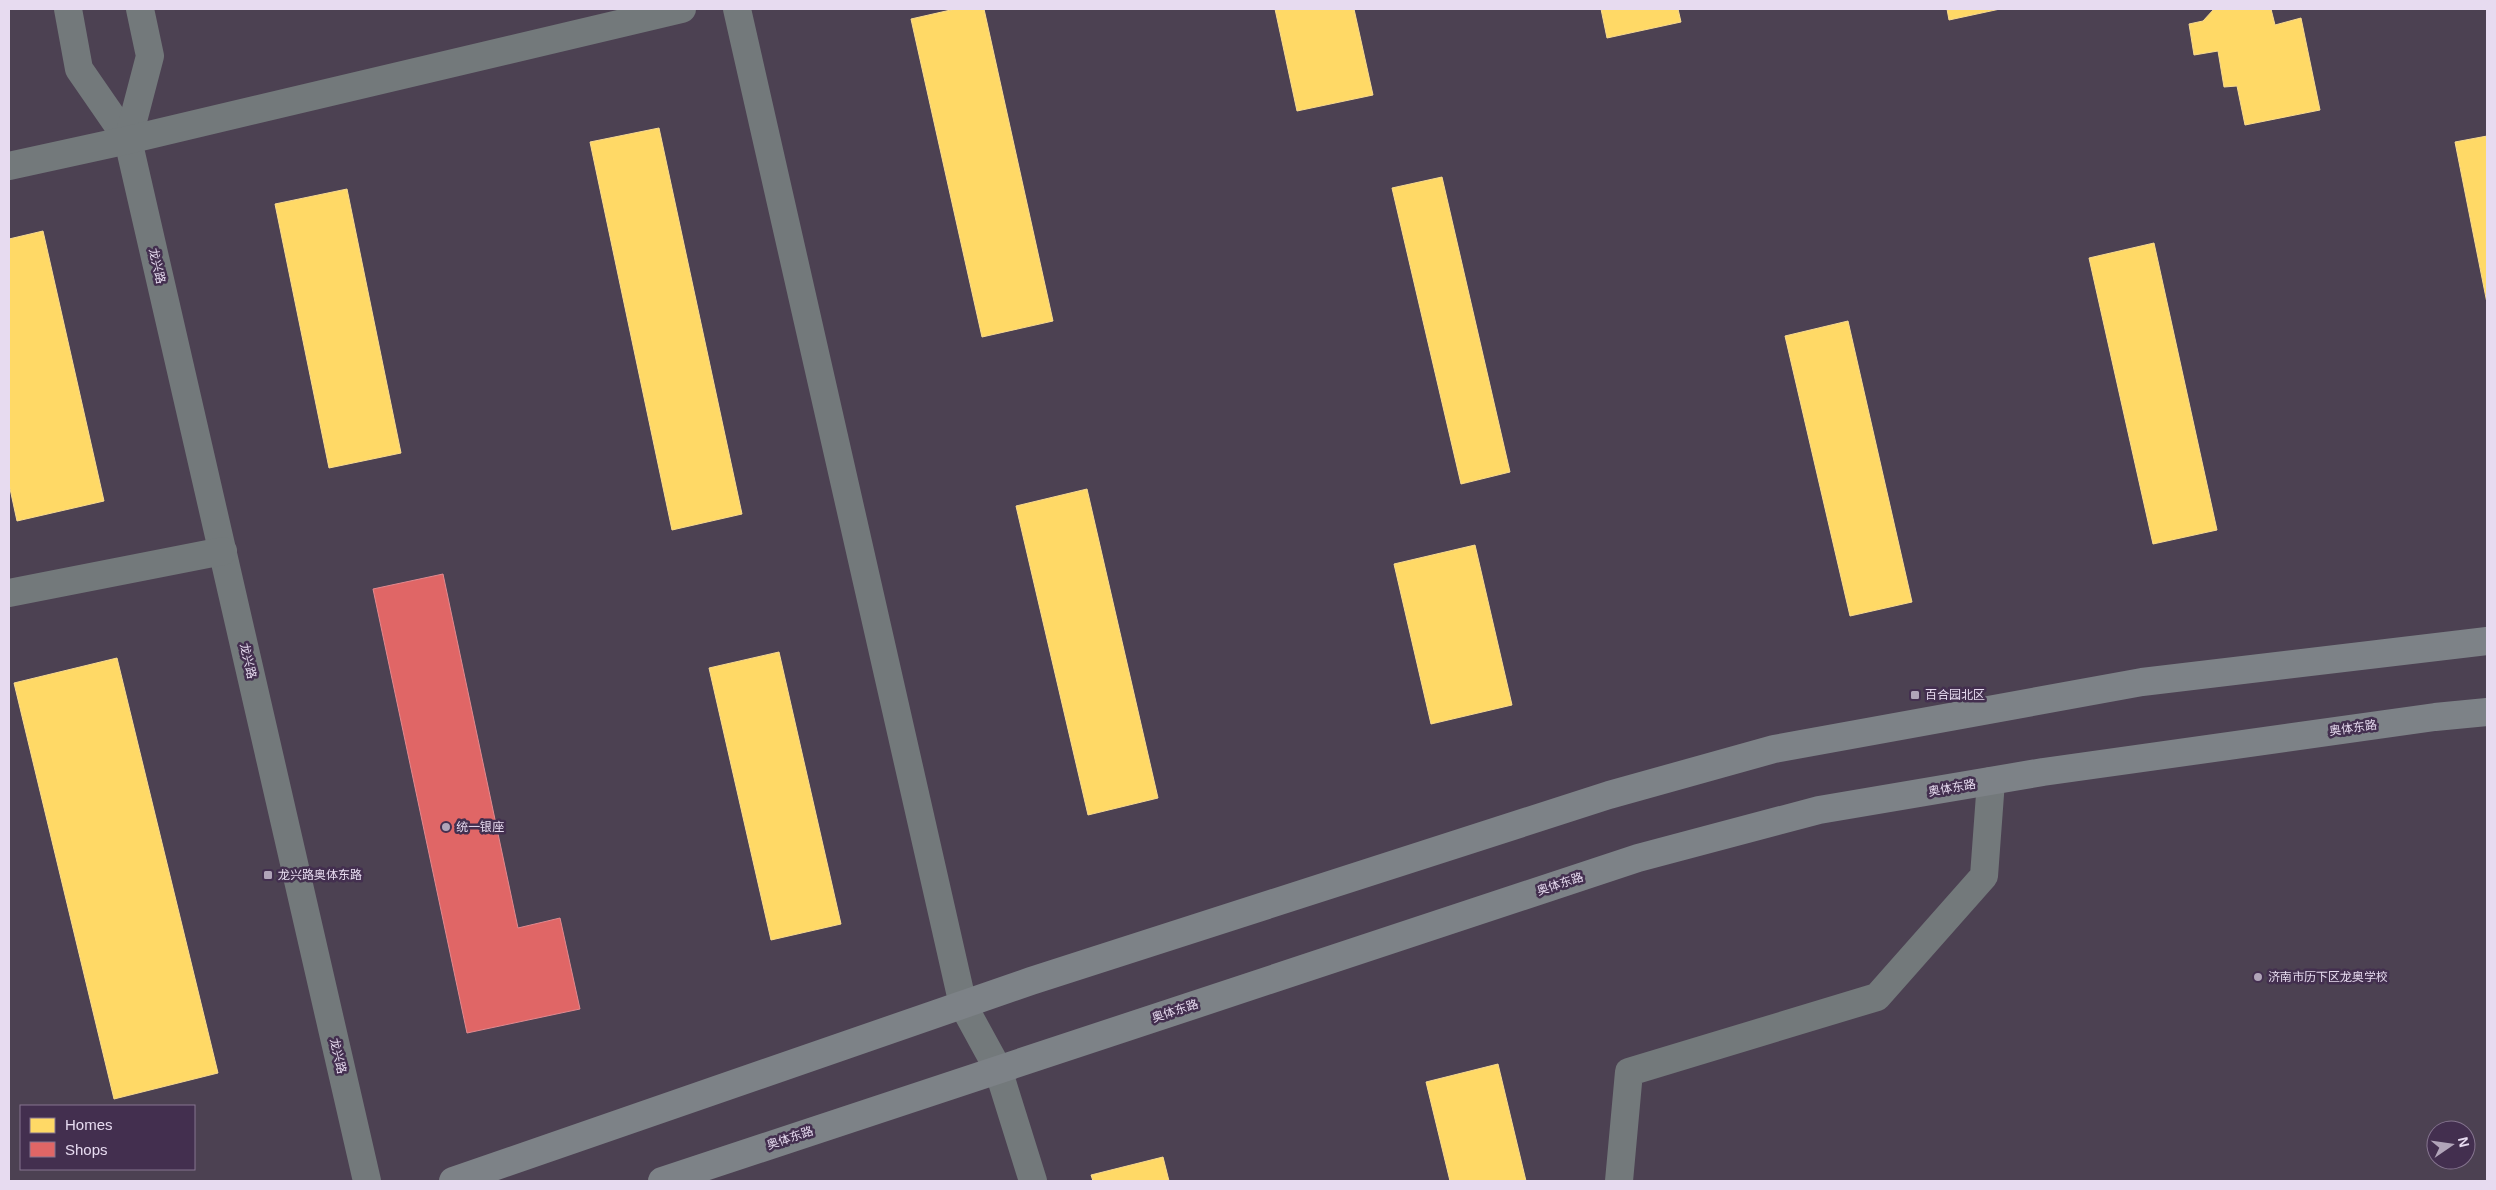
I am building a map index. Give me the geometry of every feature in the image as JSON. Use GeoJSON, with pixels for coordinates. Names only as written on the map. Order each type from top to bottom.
{"type":"FeatureCollection","features":[{"type":"Feature","properties":{"kind":"main road"},"geometry":{"type":"LineString","coordinates":[[453,1181],[1041,978],[1609,796],[1774,749],[2142,682],[2487,641]]}},
{"type":"Feature","properties":{"kind":"main road","name":"奥体东路"},"geometry":{"type":"LineString","coordinates":[[662,1181],[1638,858],[1818,810],[1991,781],[2434,717],[2487,712]]}},
{"type":"Feature","properties":{"kind":"street"},"geometry":{"type":"LineString","coordinates":[[9,166],[128,140],[682,9]]}},
{"type":"Feature","properties":{"kind":"street"},"geometry":{"type":"LineString","coordinates":[[737,9],[963,1005],[998,1069],[1033,1181]]}},
{"type":"Feature","properties":{"kind":"street","name":"龙兴路"},"geometry":{"type":"LineString","coordinates":[[128,140],[150,56],[141,10]]}},
{"type":"Feature","properties":{"kind":"street","name":"龙兴路"},"geometry":{"type":"LineString","coordinates":[[70,18],[78,69],[128,140],[368,1181]]}},
{"type":"Feature","properties":{"kind":"street"},"geometry":{"type":"LineString","coordinates":[[9,594],[223,552]]}},
{"type":"Feature","properties":{"kind":"street"},"geometry":{"type":"LineString","coordinates":[[1619,1181],[1629,1072],[1877,997],[1984,876],[1991,781]]}},
{"type":"Feature","properties":{"kind":"building: Homes"},"geometry":{"type":"Polygon","coordinates":[[[955,9],[984,9],[1053,321],[982,337],[911,19],[955,9]]]}},
{"type":"Feature","properties":{"kind":"building: Homes"},"geometry":{"type":"Polygon","coordinates":[[[1275,9],[1354,9],[1373,95],[1297,111],[1275,9]]]}},
{"type":"Feature","properties":{"kind":"building: Homes"},"geometry":{"type":"Polygon","coordinates":[[[1601,9],[1678,9],[1681,22],[1607,38],[1601,9]]]}},
{"type":"Feature","properties":{"kind":"building: Homes"},"geometry":{"type":"Polygon","coordinates":[[[1947,9],[2000,9],[1949,20],[1947,9]]]}},
{"type":"Feature","properties":{"kind":"building: Homes"},"geometry":{"type":"Polygon","coordinates":[[[2214,9],[2271,9],[2275,25],[2301,18],[2320,110],[2245,125],[2237,86],[2224,87],[2218,51],[2194,55],[2189,24],[2203,21],[2214,9]]]}},
{"type":"Feature","properties":{"kind":"building: Homes"},"geometry":{"type":"Polygon","coordinates":[[[659,128],[742,514],[672,530],[590,142],[659,128]]]}},
{"type":"Feature","properties":{"kind":"building: Homes"},"geometry":{"type":"Polygon","coordinates":[[[2487,136],[2487,303],[2455,142],[2487,136]]]}},
{"type":"Feature","properties":{"kind":"building: Homes"},"geometry":{"type":"Polygon","coordinates":[[[1442,177],[1510,472],[1461,484],[1392,188],[1442,177]]]}},
{"type":"Feature","properties":{"kind":"building: Homes"},"geometry":{"type":"Polygon","coordinates":[[[347,189],[401,453],[329,468],[275,204],[347,189]]]}},
{"type":"Feature","properties":{"kind":"building: Homes"},"geometry":{"type":"Polygon","coordinates":[[[43,231],[104,501],[17,521],[9,484],[9,239],[43,231]]]}},
{"type":"Feature","properties":{"kind":"building: Homes"},"geometry":{"type":"Polygon","coordinates":[[[2154,243],[2217,530],[2153,544],[2089,258],[2154,243]]]}},
{"type":"Feature","properties":{"kind":"building: Homes"},"geometry":{"type":"Polygon","coordinates":[[[1848,321],[1912,602],[1850,616],[1785,336],[1848,321]]]}},
{"type":"Feature","properties":{"kind":"building: Homes"},"geometry":{"type":"Polygon","coordinates":[[[1087,489],[1158,798],[1088,815],[1016,506],[1087,489]]]}},
{"type":"Feature","properties":{"kind":"building: Homes"},"geometry":{"type":"Polygon","coordinates":[[[1475,545],[1512,705],[1431,724],[1394,564],[1475,545]]]}},
{"type":"Feature","properties":{"kind":"building: Homes"},"geometry":{"type":"Polygon","coordinates":[[[779,652],[841,924],[771,940],[709,668],[779,652]]]}},
{"type":"Feature","properties":{"kind":"building: Homes"},"geometry":{"type":"Polygon","coordinates":[[[117,658],[218,1073],[114,1099],[14,683],[117,658]]]}},
{"type":"Feature","properties":{"kind":"building: Homes"},"geometry":{"type":"Polygon","coordinates":[[[1498,1064],[1526,1181],[1450,1181],[1426,1082],[1498,1064]]]}},
{"type":"Feature","properties":{"kind":"building: Homes"},"geometry":{"type":"Polygon","coordinates":[[[1163,1157],[1169,1181],[1093,1181],[1091,1175],[1163,1157]]]}},
{"type":"Feature","properties":{"kind":"building: Shops"},"geometry":{"type":"Polygon","coordinates":[[[443,574],[518,928],[560,918],[580,1009],[467,1033],[373,589],[443,574]]]}},
{"type":"Feature","properties":{"kind":"place","name":"百合园北区"},"geometry":{"type":"Point","coordinates":[1915,695]}},
{"type":"Feature","properties":{"kind":"place","name":"统一银座"},"geometry":{"type":"Point","coordinates":[446,827]}},
{"type":"Feature","properties":{"kind":"place","name":"龙兴路奥体东路"},"geometry":{"type":"Point","coordinates":[268,875]}},
{"type":"Feature","properties":{"kind":"place","name":"济南市历下区龙奥学校"},"geometry":{"type":"Point","coordinates":[2258,977]}}]}
